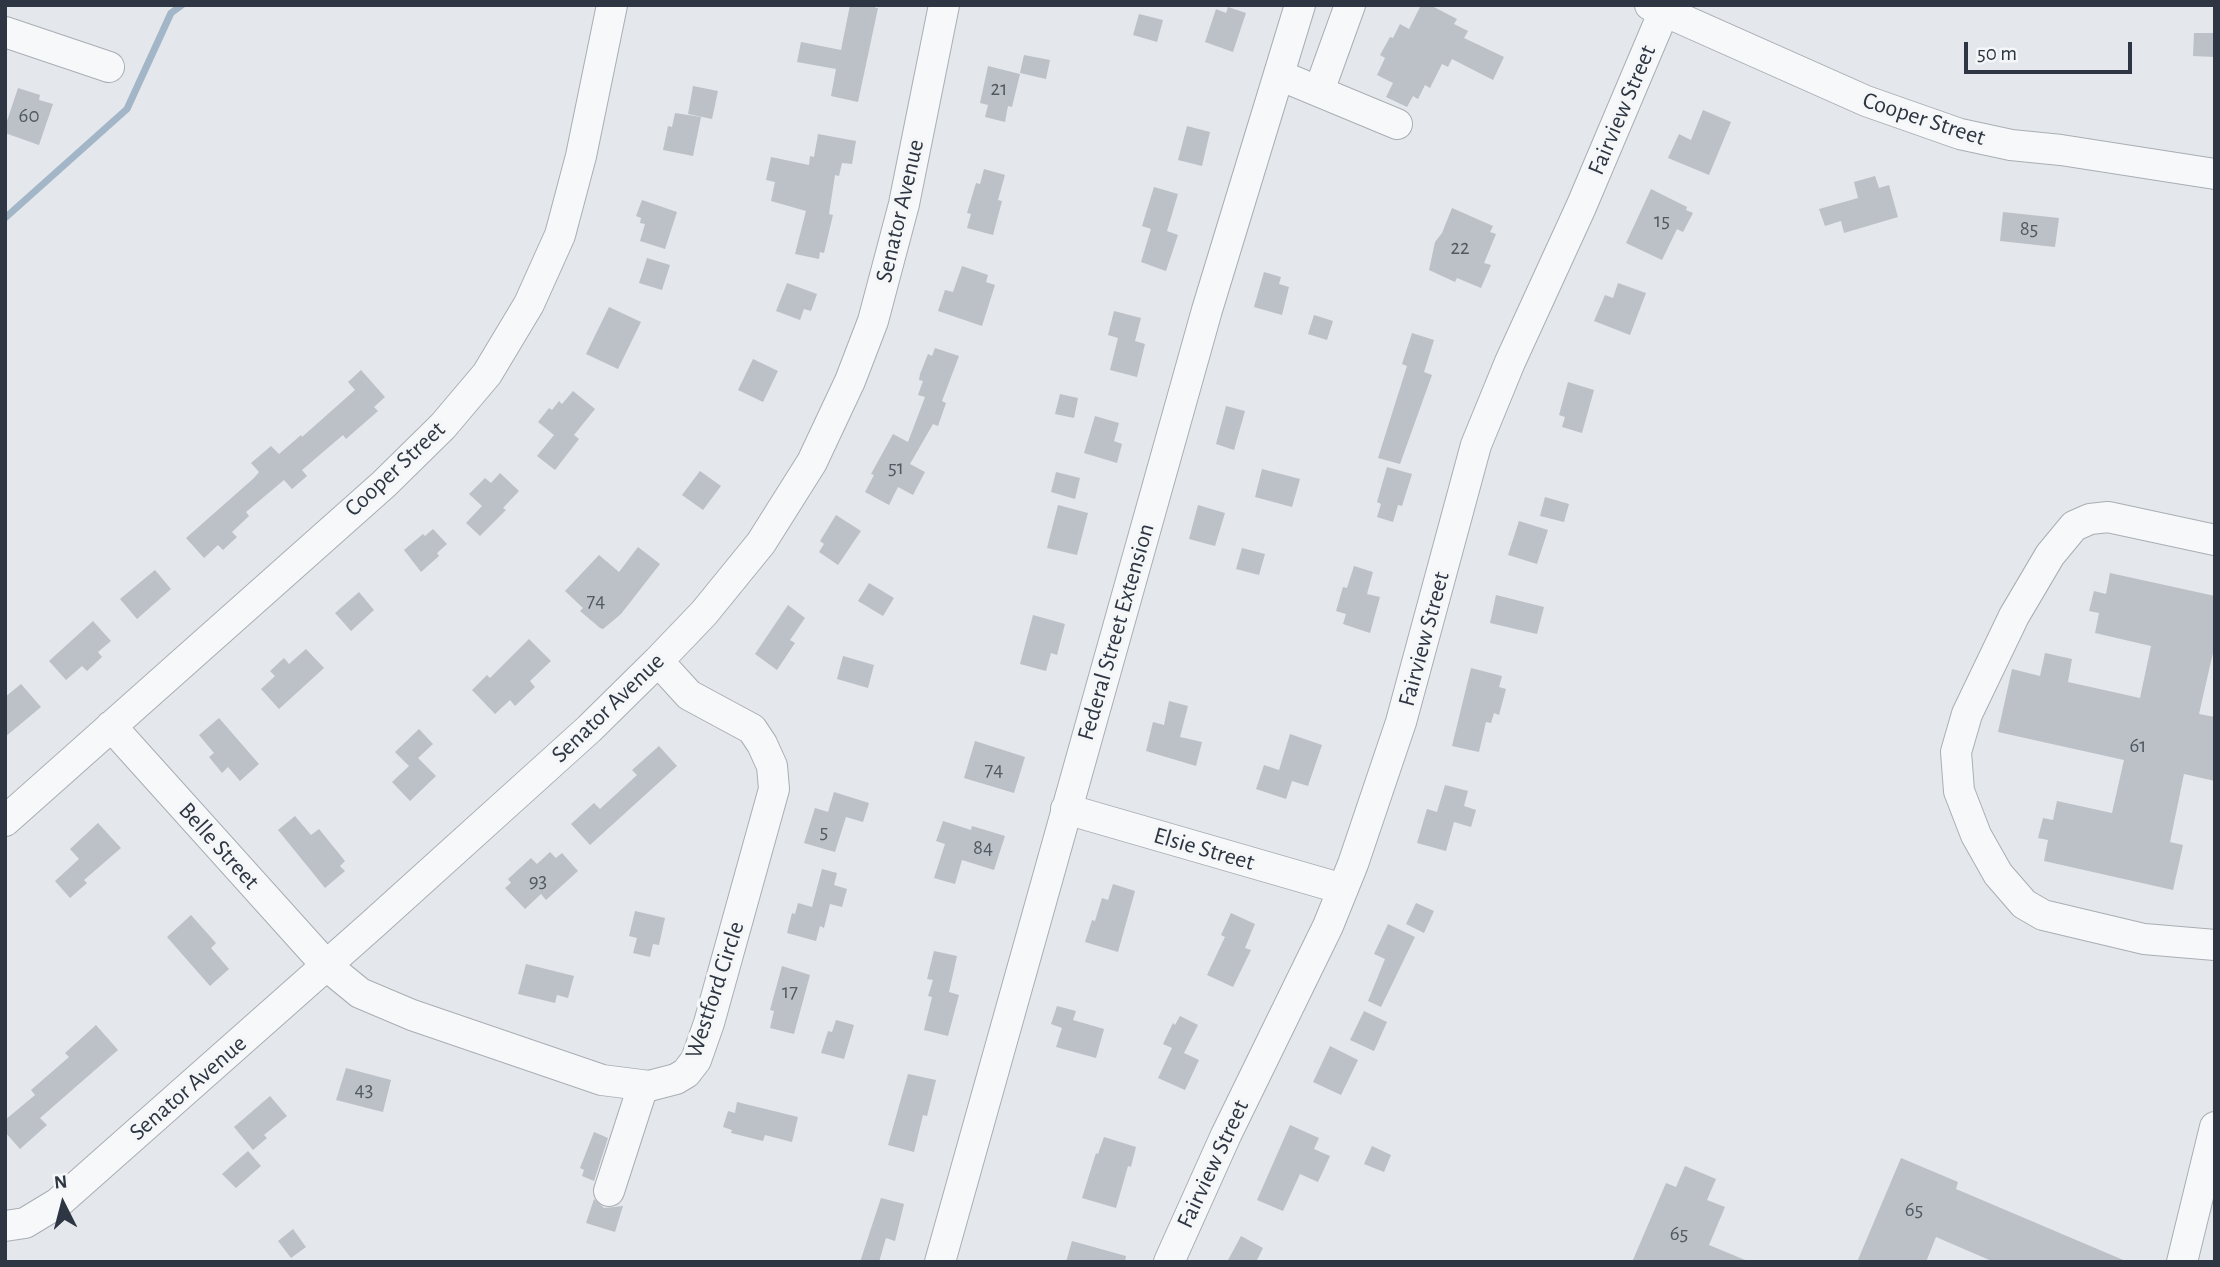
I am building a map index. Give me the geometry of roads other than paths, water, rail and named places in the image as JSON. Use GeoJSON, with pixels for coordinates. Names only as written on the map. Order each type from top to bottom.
{"type":"FeatureCollection","features":[{"type":"Feature","properties":{"kind":"street","name":"Cooper Street"},"geometry":{"type":"LineString","coordinates":[[5,821],[384,484],[443,426],[487,374],[529,304],[560,235],[581,156],[612,5]]}},
{"type":"Feature","properties":{"kind":"street","name":"Senator Avenue"},"geometry":{"type":"LineString","coordinates":[[5,1226],[25,1223],[58,1203],[589,729],[704,613],[761,543],[798,488],[842,400],[870,331],[904,204],[944,5]]}},
{"type":"Feature","properties":{"kind":"street","name":"Federal Street Extension"},"geometry":{"type":"LineString","coordinates":[[940,1262],[1203,323],[1300,5]]}},
{"type":"Feature","properties":{"kind":"street"},"geometry":{"type":"LineString","coordinates":[[1319,91],[1350,5]]}},
{"type":"Feature","properties":{"kind":"street","name":"Cooper Street"},"geometry":{"type":"LineString","coordinates":[[1657,8],[1866,101],[1960,134],[2011,145],[2062,150],[2215,174]]}},
{"type":"Feature","properties":{"kind":"street","name":"Fairview Street"},"geometry":{"type":"LineString","coordinates":[[1169,1262],[1343,889],[1378,796],[1401,722],[1476,445],[1514,351],[1586,196],[1657,8]]}},
{"type":"Feature","properties":{"kind":"street"},"geometry":{"type":"LineString","coordinates":[[5,32],[109,67]]}},
{"type":"Feature","properties":{"kind":"street"},"geometry":{"type":"LineString","coordinates":[[1279,75],[1398,124]]}},
{"type":"Feature","properties":{"kind":"street"},"geometry":{"type":"LineString","coordinates":[[2215,540],[2108,517],[2090,519],[2074,526],[2050,555],[2009,626],[1967,714],[1956,752],[1959,791],[1976,835],[1998,874],[2024,904],[2043,915],[2144,939],[2215,945]]}},
{"type":"Feature","properties":{"kind":"street","name":"Westford Circle"},"geometry":{"type":"LineString","coordinates":[[327,965],[360,993],[412,1015],[602,1080],[643,1086],[659,1085],[686,1073],[696,1060],[709,1023],[774,789],[772,766],[762,744],[751,729],[689,695],[659,661]]}},
{"type":"Feature","properties":{"kind":"street","name":"Belle Street"},"geometry":{"type":"LineString","coordinates":[[111,726],[327,965]]}},
{"type":"Feature","properties":{"kind":"street","name":"Elsie Street"},"geometry":{"type":"LineString","coordinates":[[1066,809],[1343,889]]}},
{"type":"Feature","properties":{"kind":"street"},"geometry":{"type":"LineString","coordinates":[[609,1191],[643,1086]]}},
{"type":"Feature","properties":{"kind":"street"},"geometry":{"type":"LineString","coordinates":[[2182,1262],[2215,1126]]}},
{"type":"Feature","properties":{"kind":"waterway"},"geometry":{"type":"LineString","coordinates":[[5,218],[127,109],[171,13],[182,5]]}}]}
